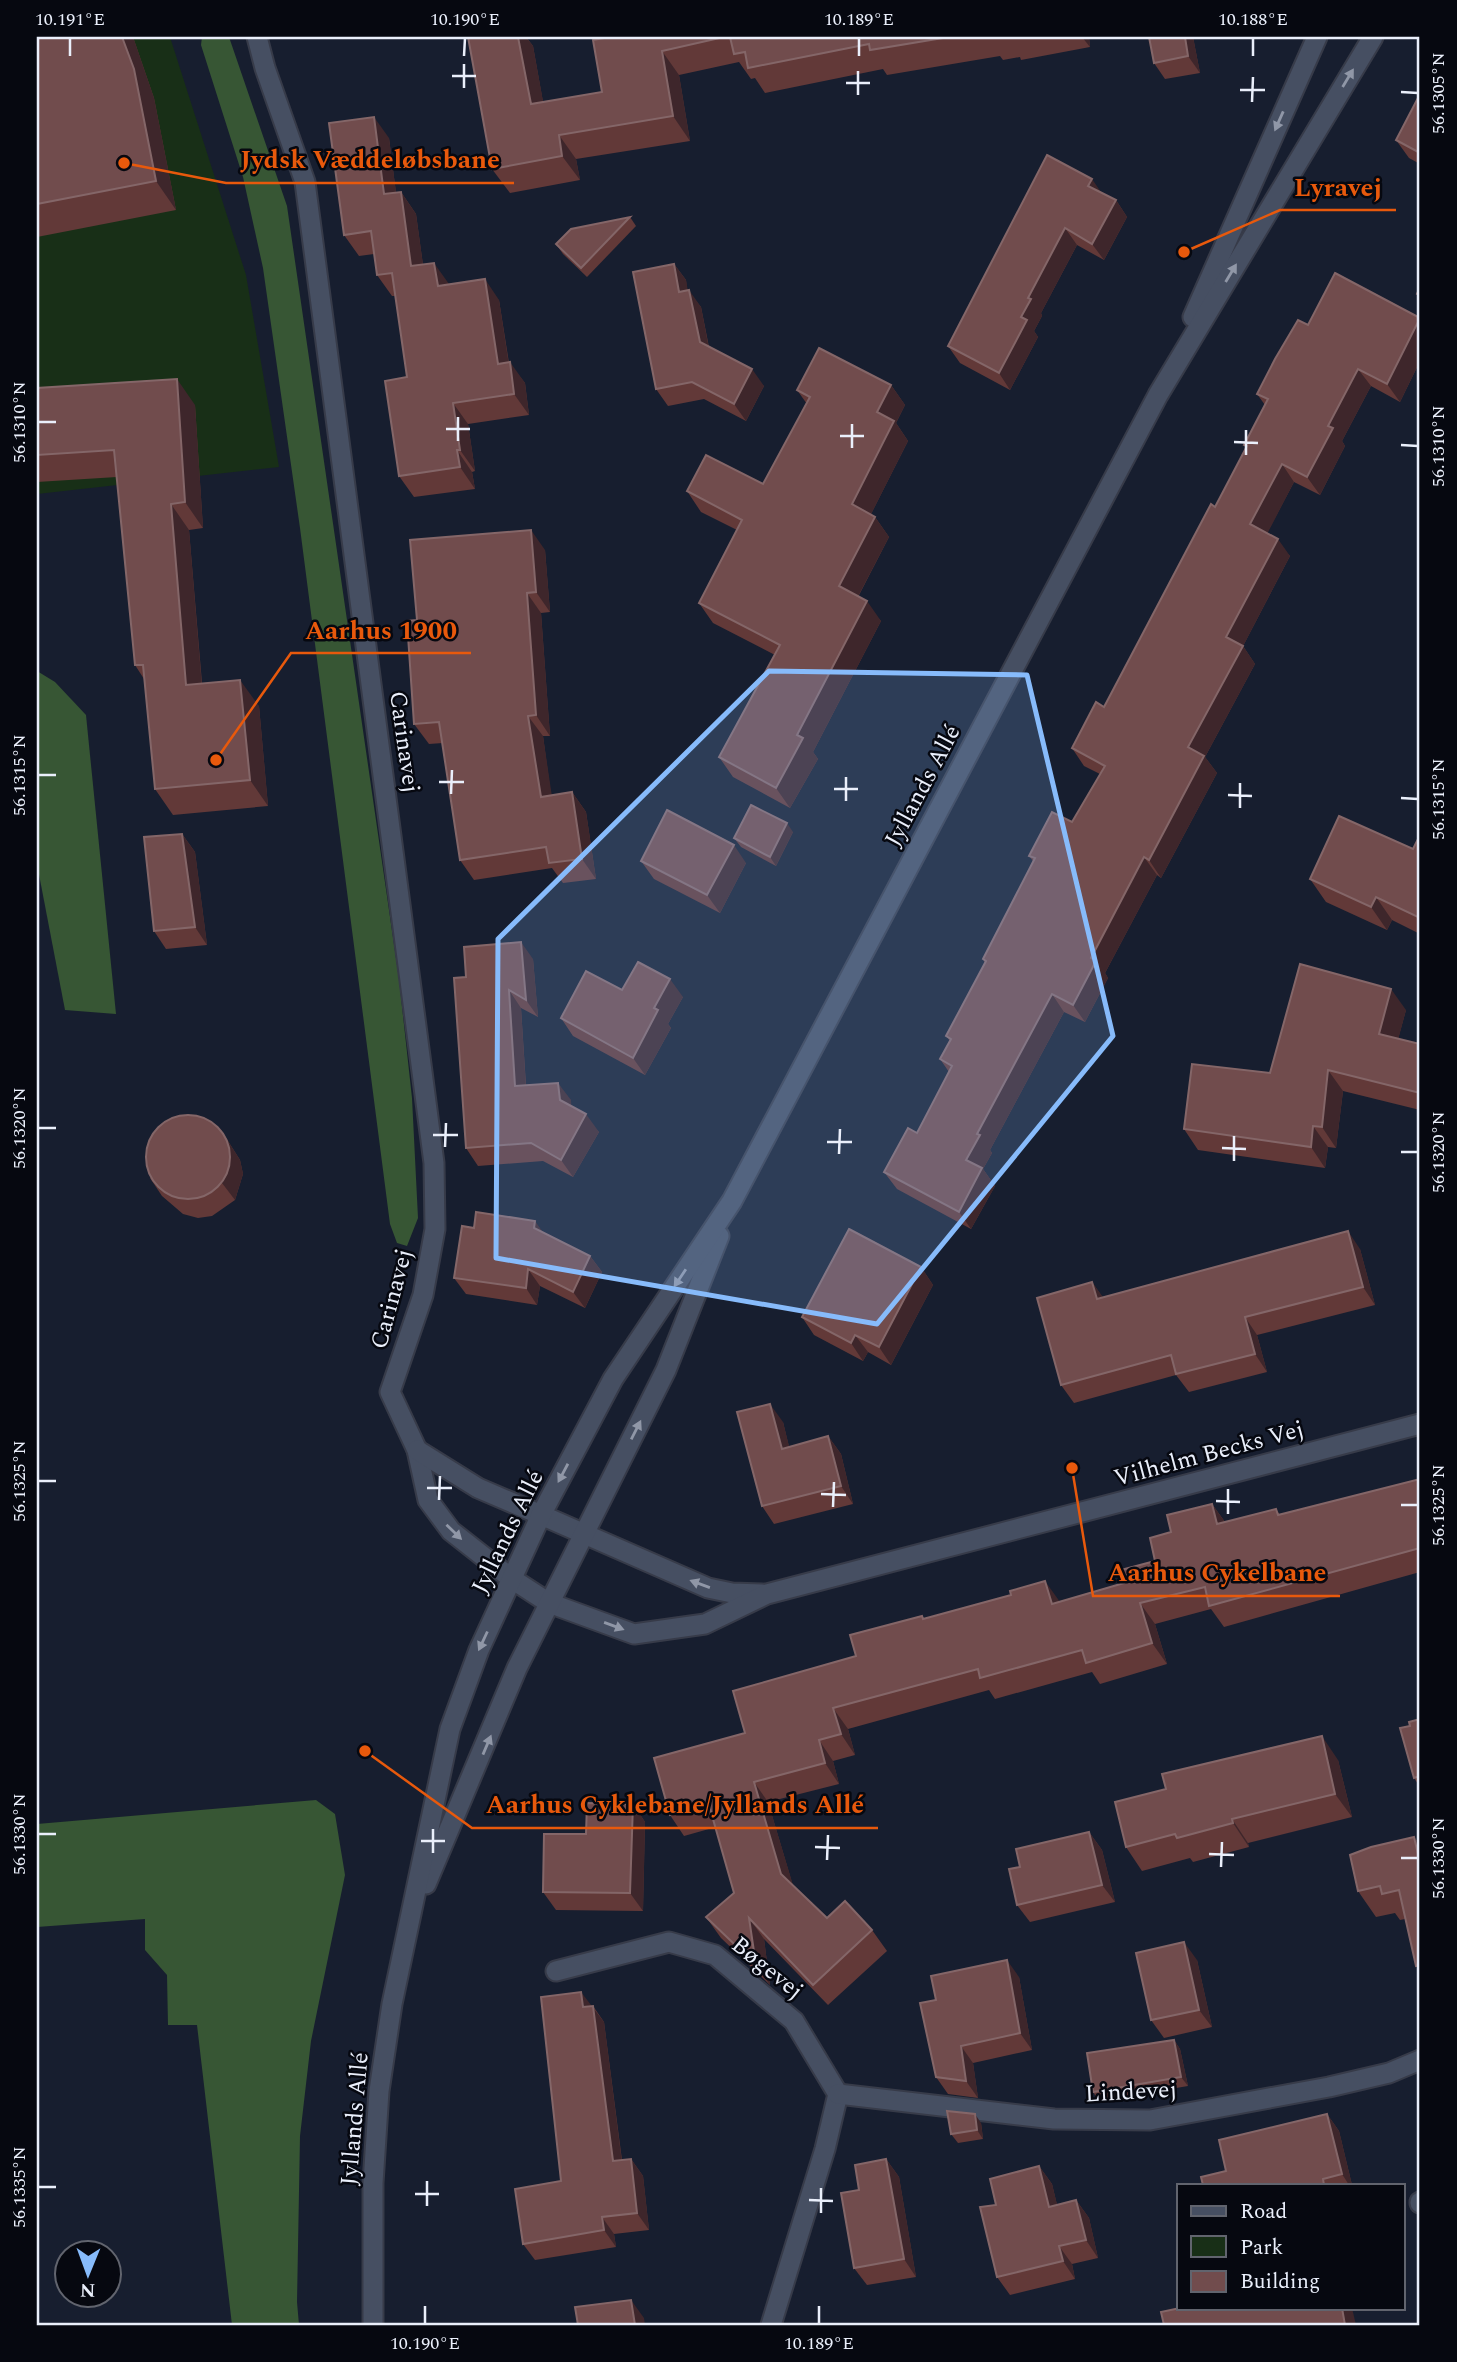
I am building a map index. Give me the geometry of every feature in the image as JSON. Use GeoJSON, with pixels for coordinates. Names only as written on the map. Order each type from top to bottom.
{"type":"FeatureCollection","features":[{"type":"Feature","properties":{"kind":"street","name":"Carinavej"},"geometry":{"type":"LineString","coordinates":[[257,37],[265,68],[305,182],[434,1163],[435,1229],[423,1296],[390,1392],[417,1450],[428,1500],[451,1531],[512,1579],[549,1603]]}},
{"type":"Feature","properties":{"kind":"street","name":"Jyllands Allé"},"geometry":{"type":"LineString","coordinates":[[1158,395],[1317,37]]}},
{"type":"Feature","properties":{"kind":"street","name":"Jyllands Allé"},"geometry":{"type":"LineString","coordinates":[[373,2325],[373,2183],[380,2091],[393,2004],[450,1729],[479,1650],[541,1515],[613,1379],[732,1201],[1158,395],[1373,37]]}},
{"type":"Feature","properties":{"kind":"street","name":"Jyllands Allé"},"geometry":{"type":"LineString","coordinates":[[411,1920],[517,1668],[666,1370],[732,1201]]}},
{"type":"Feature","properties":{"kind":"street","name":"Vilhelm Becks Vej"},"geometry":{"type":"LineString","coordinates":[[549,1603],[634,1634],[705,1625],[767,1594],[1420,1424]]}},
{"type":"Feature","properties":{"kind":"street"},"geometry":{"type":"LineString","coordinates":[[417,1450],[478,1488],[541,1515]]}},
{"type":"Feature","properties":{"kind":"street","name":"Vilhelm Becks Vej"},"geometry":{"type":"LineString","coordinates":[[541,1515],[708,1588],[732,1593],[767,1594]]}},
{"type":"Feature","properties":{"kind":"street","name":"Bøgevej"},"geometry":{"type":"LineString","coordinates":[[556,1971],[669,1942],[715,1955],[794,2021],[838,2094]]}},
{"type":"Feature","properties":{"kind":"street","name":"Lindevej"},"geometry":{"type":"LineString","coordinates":[[838,2094],[1054,2119],[1150,2120],[1341,2084],[1389,2073],[1420,2060]]}},
{"type":"Feature","properties":{"kind":"street"},"geometry":{"type":"LineString","coordinates":[[771,2325],[825,2149],[838,2094]]}},
{"type":"Feature","properties":{"kind":"highlighted area"},"geometry":{"type":"Polygon","coordinates":[[[769,671],[1027,675],[1113,1036],[877,1324],[496,1258],[498,939],[769,671]]]}},
{"type":"Feature","properties":{"kind":"green space"},"geometry":{"type":"Polygon","coordinates":[[[37,37],[170,37],[246,275],[279,467],[37,494],[37,37]]]}},
{"type":"Feature","properties":{"kind":"green space"},"geometry":{"type":"Polygon","coordinates":[[[202,37],[229,37],[287,206],[399,979],[412,1098],[418,1218],[407,1246],[397,1243],[390,1224],[300,528],[263,268],[243,177],[201,45],[202,37]]]}},
{"type":"Feature","properties":{"kind":"green space"},"geometry":{"type":"Polygon","coordinates":[[[37,671],[55,682],[86,715],[116,1014],[65,1010],[37,864],[37,671]]]}},
{"type":"Feature","properties":{"kind":"green space"},"geometry":{"type":"Polygon","coordinates":[[[316,1800],[335,1814],[345,1875],[311,2041],[300,2136],[297,2302],[299,2325],[232,2325],[197,2025],[168,2025],[167,1975],[145,1950],[145,1919],[37,1927],[37,1824],[316,1800]]]}},
{"type":"Feature","properties":{"kind":"building"},"geometry":{"type":"Polygon","coordinates":[[[37,37],[122,37],[134,69],[156,181],[37,204],[37,37]]]}},
{"type":"Feature","properties":{"kind":"building"},"geometry":{"type":"Polygon","coordinates":[[[468,37],[518,37],[531,104],[602,92],[593,40],[610,37],[724,37],[662,51],[673,116],[559,135],[562,156],[492,169],[468,37]]]}},
{"type":"Feature","properties":{"kind":"building"},"geometry":{"type":"Polygon","coordinates":[[[730,37],[949,37],[870,50],[869,44],[748,68],[745,52],[734,54],[730,37]]]}},
{"type":"Feature","properties":{"kind":"building"},"geometry":{"type":"Polygon","coordinates":[[[1149,37],[1185,37],[1188,56],[1154,63],[1149,37]]]}},
{"type":"Feature","properties":{"kind":"building"},"geometry":{"type":"Polygon","coordinates":[[[1420,97],[1420,153],[1396,140],[1420,97]]]}},
{"type":"Feature","properties":{"kind":"building"},"geometry":{"type":"Polygon","coordinates":[[[374,117],[384,194],[401,192],[411,266],[434,263],[438,286],[485,279],[498,364],[510,362],[514,394],[453,403],[460,467],[399,476],[385,381],[407,377],[392,273],[377,275],[371,231],[344,235],[329,123],[374,117]]]}},
{"type":"Feature","properties":{"kind":"building"},"geometry":{"type":"Polygon","coordinates":[[[1047,155],[1092,179],[1088,186],[1116,200],[1092,244],[1065,228],[1028,298],[1031,299],[1021,317],[1027,320],[999,373],[948,346],[1047,155]]]}},
{"type":"Feature","properties":{"kind":"building"},"geometry":{"type":"Polygon","coordinates":[[[630,217],[581,268],[556,244],[571,229],[630,217]]]}},
{"type":"Feature","properties":{"kind":"building"},"geometry":{"type":"Polygon","coordinates":[[[674,264],[679,292],[689,290],[700,342],[752,369],[734,404],[692,382],[656,389],[633,272],[674,264]]]}},
{"type":"Feature","properties":{"kind":"building"},"geometry":{"type":"Polygon","coordinates":[[[1335,273],[1420,318],[1387,384],[1358,369],[1328,426],[1333,428],[1307,477],[1282,464],[1250,524],[1278,539],[1226,637],[1243,646],[1188,747],[1204,756],[1149,860],[1144,857],[1091,958],[1096,961],[1073,1005],[1052,994],[977,1134],[980,1135],[966,1160],[982,1168],[959,1212],[884,1172],[908,1128],[917,1133],[952,1066],[940,1059],[951,1039],[946,1036],[986,961],[983,959],[1035,858],[1029,856],[1052,812],[1072,822],[1105,766],[1072,748],[1096,702],[1104,707],[1211,504],[1215,507],[1247,446],[1244,445],[1268,399],[1257,394],[1275,359],[1298,320],[1308,325],[1335,273]]]}},
{"type":"Feature","properties":{"kind":"building"},"geometry":{"type":"Polygon","coordinates":[[[819,348],[891,385],[877,412],[894,421],[852,504],[875,517],[839,586],[867,601],[797,735],[803,738],[776,788],[719,757],[780,645],[699,603],[742,520],[687,491],[706,455],[763,484],[810,397],[797,390],[819,348]]]}},
{"type":"Feature","properties":{"kind":"building"},"geometry":{"type":"Polygon","coordinates":[[[177,379],[185,502],[171,504],[186,685],[240,680],[250,780],[155,789],[143,665],[135,665],[114,450],[37,455],[37,388],[177,379]]]}},
{"type":"Feature","properties":{"kind":"building"},"geometry":{"type":"Polygon","coordinates":[[[531,530],[536,592],[527,593],[536,715],[528,716],[541,797],[572,792],[582,859],[549,863],[546,847],[460,860],[439,722],[414,724],[407,621],[417,620],[410,540],[531,530]]]}},
{"type":"Feature","properties":{"kind":"building"},"geometry":{"type":"Polygon","coordinates":[[[751,805],[787,823],[770,857],[734,838],[751,805]]]}},
{"type":"Feature","properties":{"kind":"building"},"geometry":{"type":"Polygon","coordinates":[[[667,810],[734,845],[707,895],[641,861],[667,810]]]}},
{"type":"Feature","properties":{"kind":"building"},"geometry":{"type":"Polygon","coordinates":[[[1339,816],[1413,849],[1420,835],[1420,918],[1376,897],[1371,907],[1310,879],[1339,816]]]}},
{"type":"Feature","properties":{"kind":"building"},"geometry":{"type":"Polygon","coordinates":[[[182,834],[195,927],[154,931],[144,837],[182,834]]]}},
{"type":"Feature","properties":{"kind":"building"},"geometry":{"type":"Polygon","coordinates":[[[521,942],[526,1000],[509,990],[515,1086],[558,1083],[560,1100],[586,1114],[561,1160],[531,1143],[466,1148],[454,978],[466,977],[464,947],[521,942]]]}},
{"type":"Feature","properties":{"kind":"building"},"geometry":{"type":"Polygon","coordinates":[[[638,962],[670,979],[654,1008],[658,1010],[633,1058],[561,1018],[586,971],[622,990],[638,962]]]}},
{"type":"Feature","properties":{"kind":"building"},"geometry":{"type":"Polygon","coordinates":[[[1300,964],[1391,989],[1379,1034],[1420,1044],[1420,1093],[1328,1070],[1322,1127],[1313,1126],[1311,1147],[1184,1129],[1192,1064],[1270,1073],[1300,964]]]}},
{"type":"Feature","properties":{"kind":"building"},"geometry":{"type":"Polygon","coordinates":[[[188,1115],[211,1122],[223,1134],[230,1157],[223,1180],[211,1192],[188,1199],[165,1192],[153,1180],[146,1157],[153,1134],[165,1122],[188,1115]]]}},
{"type":"Feature","properties":{"kind":"building"},"geometry":{"type":"Polygon","coordinates":[[[476,1212],[535,1221],[534,1228],[590,1256],[573,1292],[528,1269],[526,1288],[454,1278],[462,1226],[474,1228],[476,1212]]]}},
{"type":"Feature","properties":{"kind":"building"},"geometry":{"type":"Polygon","coordinates":[[[849,1229],[921,1267],[879,1347],[855,1335],[851,1343],[802,1317],[849,1229]]]}},
{"type":"Feature","properties":{"kind":"building"},"geometry":{"type":"Polygon","coordinates":[[[1348,1231],[1363,1287],[1245,1317],[1255,1354],[1176,1374],[1171,1355],[1061,1385],[1037,1298],[1092,1282],[1097,1299],[1348,1231]]]}},
{"type":"Feature","properties":{"kind":"building"},"geometry":{"type":"Polygon","coordinates":[[[770,1404],[782,1449],[828,1436],[841,1486],[762,1506],[737,1412],[770,1404]]]}},
{"type":"Feature","properties":{"kind":"building"},"geometry":{"type":"Polygon","coordinates":[[[1420,1479],[1420,1548],[1209,1606],[1205,1587],[1140,1603],[1152,1643],[1086,1663],[1082,1650],[980,1678],[978,1669],[833,1708],[841,1734],[819,1740],[825,1763],[754,1782],[781,1874],[827,1918],[845,1901],[872,1930],[813,1985],[749,1918],[756,1965],[706,1917],[734,1893],[709,1805],[670,1815],[654,1758],[745,1733],[733,1691],[856,1656],[850,1635],[1011,1595],[1010,1591],[1045,1581],[1052,1604],[1124,1583],[1121,1570],[1155,1561],[1150,1538],[1171,1532],[1167,1515],[1212,1504],[1217,1524],[1276,1509],[1278,1515],[1420,1479]]]}},
{"type":"Feature","properties":{"kind":"building"},"geometry":{"type":"Polygon","coordinates":[[[1420,1719],[1420,1776],[1414,1778],[1400,1728],[1410,1726],[1409,1722],[1420,1719]]]}},
{"type":"Feature","properties":{"kind":"building"},"geometry":{"type":"Polygon","coordinates":[[[1322,1736],[1335,1794],[1232,1819],[1233,1823],[1177,1838],[1175,1834],[1126,1847],[1115,1802],[1166,1789],[1162,1774],[1322,1736]]]}},
{"type":"Feature","properties":{"kind":"building"},"geometry":{"type":"Polygon","coordinates":[[[587,1803],[633,1804],[630,1893],[543,1892],[544,1834],[586,1834],[587,1803]]]}},
{"type":"Feature","properties":{"kind":"building"},"geometry":{"type":"Polygon","coordinates":[[[1089,1832],[1102,1885],[1017,1905],[1009,1869],[1020,1867],[1016,1849],[1089,1832]]]}},
{"type":"Feature","properties":{"kind":"building"},"geometry":{"type":"Polygon","coordinates":[[[1414,1837],[1418,1854],[1420,1853],[1420,1965],[1416,1966],[1399,1890],[1382,1894],[1380,1886],[1358,1891],[1350,1855],[1414,1837]]]}},
{"type":"Feature","properties":{"kind":"building"},"geometry":{"type":"Polygon","coordinates":[[[1184,1942],[1199,2010],[1151,2020],[1136,1953],[1184,1942]]]}},
{"type":"Feature","properties":{"kind":"building"},"geometry":{"type":"Polygon","coordinates":[[[1007,1960],[1020,2033],[961,2046],[966,2081],[936,2077],[920,2003],[936,2000],[931,1976],[1007,1960]]]}},
{"type":"Feature","properties":{"kind":"building"},"geometry":{"type":"Polygon","coordinates":[[[581,1992],[583,2007],[593,2006],[613,2161],[631,2159],[637,2213],[602,2217],[604,2230],[523,2244],[515,2189],[561,2181],[541,1997],[581,1992]]]}},
{"type":"Feature","properties":{"kind":"building"},"geometry":{"type":"Polygon","coordinates":[[[1174,2040],[1181,2077],[1093,2092],[1087,2053],[1174,2040]]]}},
{"type":"Feature","properties":{"kind":"building"},"geometry":{"type":"Polygon","coordinates":[[[947,2111],[975,2114],[977,2130],[951,2134],[947,2111]]]}},
{"type":"Feature","properties":{"kind":"building"},"geometry":{"type":"Polygon","coordinates":[[[1327,2114],[1342,2174],[1323,2179],[1324,2184],[1203,2184],[1201,2177],[1226,2171],[1219,2140],[1327,2114]]]}},
{"type":"Feature","properties":{"kind":"building"},"geometry":{"type":"Polygon","coordinates":[[[886,2159],[904,2259],[854,2268],[841,2193],[859,2190],[855,2165],[886,2159]]]}},
{"type":"Feature","properties":{"kind":"building"},"geometry":{"type":"Polygon","coordinates":[[[1039,2166],[1049,2207],[1076,2200],[1086,2240],[1059,2246],[1063,2261],[997,2277],[980,2207],[996,2205],[990,2179],[1039,2166]]]}},
{"type":"Feature","properties":{"kind":"building"},"geometry":{"type":"Polygon","coordinates":[[[631,2300],[635,2325],[578,2325],[575,2307],[631,2300]]]}},
{"type":"Feature","properties":{"kind":"building"},"geometry":{"type":"Polygon","coordinates":[[[1177,2309],[1342,2310],[1345,2325],[1164,2325],[1161,2312],[1177,2309]]]}},
{"type":"Feature","properties":{"kind":"place","name":"Jydsk Væddeløbsbane"},"geometry":{"type":"Point","coordinates":[124,163]}},
{"type":"Feature","properties":{"kind":"place","name":"Lyravej"},"geometry":{"type":"Point","coordinates":[1184,252]}},
{"type":"Feature","properties":{"kind":"place","name":"Aarhus 1900"},"geometry":{"type":"Point","coordinates":[216,760]}},
{"type":"Feature","properties":{"kind":"place","name":"Aarhus Cykelbane"},"geometry":{"type":"Point","coordinates":[1072,1468]}},
{"type":"Feature","properties":{"kind":"place","name":"Aarhus Cyklebane/Jyllands Allé"},"geometry":{"type":"Point","coordinates":[365,1751]}}]}
